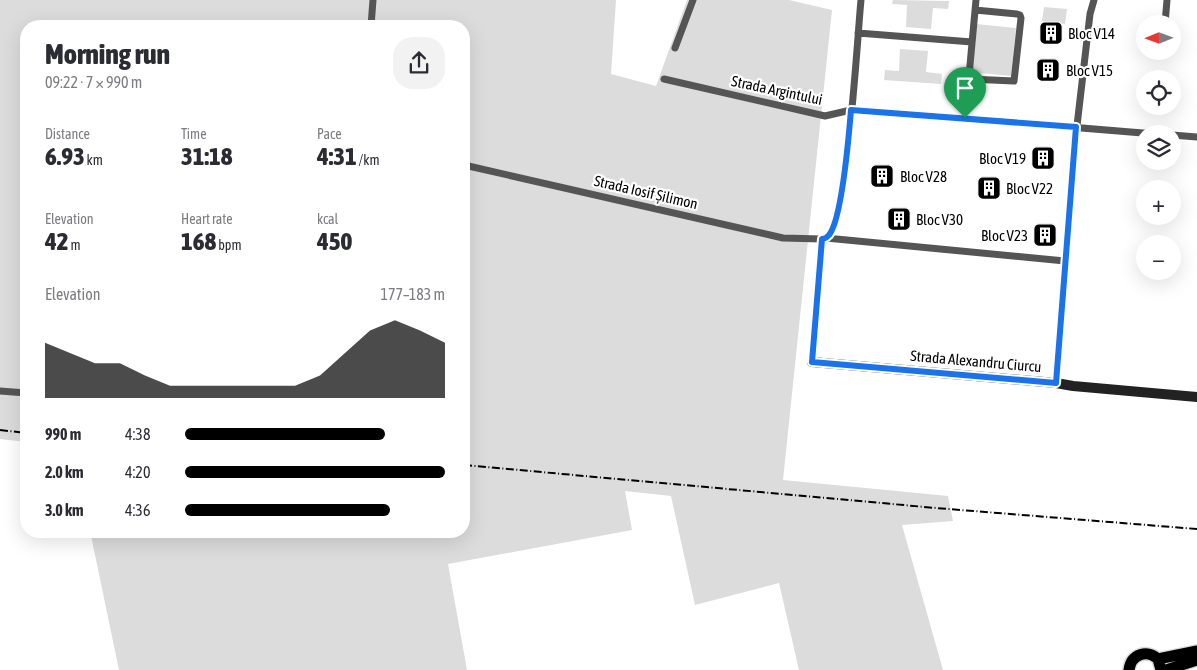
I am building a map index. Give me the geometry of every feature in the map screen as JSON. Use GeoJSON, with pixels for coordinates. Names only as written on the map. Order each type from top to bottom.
{"type":"FeatureCollection","features":[{"type":"Feature","properties":{"kind":"main road"},"geometry":{"type":"LineString","coordinates":[[1126,668],[1134,658],[1144,653],[1150,654],[1160,665],[1197,651]]}},
{"type":"Feature","properties":{"kind":"main road"},"geometry":{"type":"LineString","coordinates":[[1166,670],[1197,660]]}},
{"type":"Feature","properties":{"kind":"street"},"geometry":{"type":"LineString","coordinates":[[371,20],[373,0]]}},
{"type":"Feature","properties":{"kind":"street"},"geometry":{"type":"LineString","coordinates":[[675,48],[693,0]]}},
{"type":"Feature","properties":{"kind":"street"},"geometry":{"type":"LineString","coordinates":[[812,362],[824,238],[832,230],[837,214],[845,170],[861,0]]}},
{"type":"Feature","properties":{"kind":"street"},"geometry":{"type":"LineString","coordinates":[[965,118],[976,0]]}},
{"type":"Feature","properties":{"kind":"street"},"geometry":{"type":"LineString","coordinates":[[1056,383],[1076,127],[1090,14],[1094,0]]}},
{"type":"Feature","properties":{"kind":"street"},"geometry":{"type":"LineString","coordinates":[[1166,15],[1167,0]]}},
{"type":"Feature","properties":{"kind":"street"},"geometry":{"type":"LineString","coordinates":[[969,79],[1014,81],[1022,18],[1017,14],[975,10]]}},
{"type":"Feature","properties":{"kind":"street"},"geometry":{"type":"LineString","coordinates":[[858,33],[972,42]]}},
{"type":"Feature","properties":{"kind":"street","name":"Strada Argintului"},"geometry":{"type":"LineString","coordinates":[[664,79],[825,116],[851,110],[1136,132]]}},
{"type":"Feature","properties":{"kind":"street"},"geometry":{"type":"LineString","coordinates":[[1181,136],[1197,137]]}},
{"type":"Feature","properties":{"kind":"street","name":"Strada Iosif Șilimon"},"geometry":{"type":"LineString","coordinates":[[470,166],[783,238],[824,238],[1065,261]]}},
{"type":"Feature","properties":{"kind":"street","name":"Strada Alexandru Ciurcu"},"geometry":{"type":"LineString","coordinates":[[812,362],[1197,397]]}},
{"type":"Feature","properties":{"kind":"street"},"geometry":{"type":"LineString","coordinates":[[0,391],[20,393]]}},
{"type":"Feature","properties":{"kind":"shaded area"},"geometry":{"type":"Polygon","coordinates":[[[0,0],[616,0],[611,74],[656,86],[687,0],[789,0],[832,10],[783,480],[948,496],[953,521],[902,525],[943,670],[799,670],[779,583],[695,605],[671,496],[625,491],[632,530],[448,564],[467,670],[119,670],[91,538],[470,538],[470,20],[20,20],[20,441],[0,439],[0,0]]]}},
{"type":"Feature","properties":{"kind":"shaded area"},"geometry":{"type":"Polygon","coordinates":[[[893,0],[949,1],[948,9],[933,8],[931,29],[906,27],[907,5],[892,4],[893,0]]]}},
{"type":"Feature","properties":{"kind":"shaded area"},"geometry":{"type":"Polygon","coordinates":[[[1044,7],[1067,9],[1065,24],[1042,21],[1044,7]]]}},
{"type":"Feature","properties":{"kind":"shaded area"},"geometry":{"type":"Polygon","coordinates":[[[976,24],[1016,28],[1011,76],[971,72],[976,24]]]}},
{"type":"Feature","properties":{"kind":"shaded area"},"geometry":{"type":"Polygon","coordinates":[[[900,49],[928,51],[926,72],[942,74],[941,84],[884,80],[885,70],[899,71],[900,49]]]}},
{"type":"Feature","properties":{"kind":"railway"},"geometry":{"type":"LineString","coordinates":[[0,430],[20,432]]}},
{"type":"Feature","properties":{"kind":"railway"},"geometry":{"type":"LineString","coordinates":[[470,466],[936,508],[1197,529]]}},
{"type":"Feature","properties":{"kind":"place","name":"Bloc V14"},"geometry":{"type":"Point","coordinates":[1051,33]}},
{"type":"Feature","properties":{"kind":"place","name":"Bloc V15"},"geometry":{"type":"Point","coordinates":[1048,70]}},
{"type":"Feature","properties":{"kind":"place","name":"Bloc V19"},"geometry":{"type":"Point","coordinates":[1043,158]}},
{"type":"Feature","properties":{"kind":"place","name":"Bloc V28"},"geometry":{"type":"Point","coordinates":[882,176]}},
{"type":"Feature","properties":{"kind":"place","name":"Bloc V22"},"geometry":{"type":"Point","coordinates":[989,188]}},
{"type":"Feature","properties":{"kind":"place","name":"Bloc V30"},"geometry":{"type":"Point","coordinates":[899,219]}},
{"type":"Feature","properties":{"kind":"place","name":"Bloc V23"},"geometry":{"type":"Point","coordinates":[1045,235]}},
{"type":"Feature","properties":{"kind":"route"},"geometry":{"type":"LineString","coordinates":[[851,110],[965,118],[1076,127],[1056,383],[812,362],[822,239],[826,238],[832,230],[837,214],[845,170],[851,110]]}}]}
